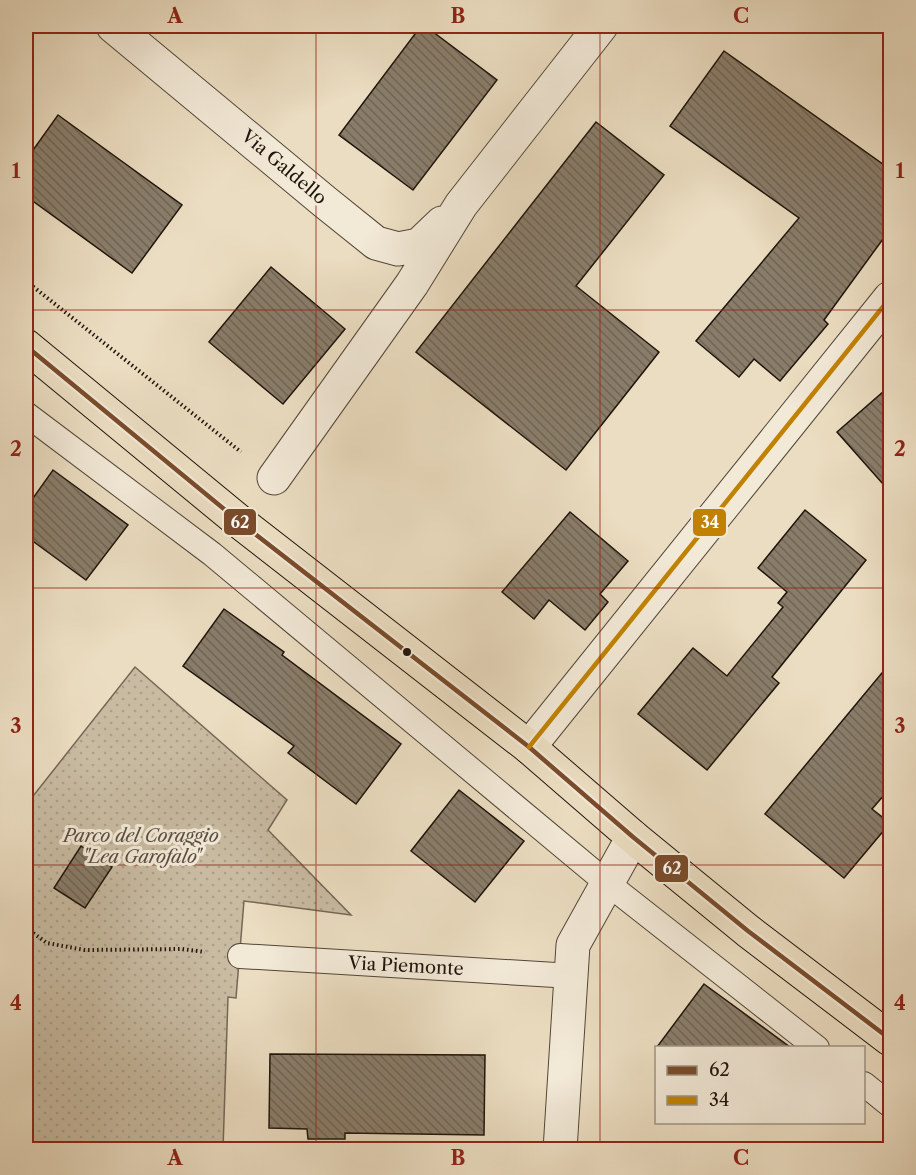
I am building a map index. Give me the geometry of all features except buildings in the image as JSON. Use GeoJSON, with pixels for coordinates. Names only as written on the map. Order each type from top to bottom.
{"type":"FeatureCollection","features":[{"type":"Feature","properties":{"kind":"main road"},"geometry":{"type":"LineString","coordinates":[[26,346],[241,523],[529,747],[633,837],[748,931],[891,1039]]}},
{"type":"Feature","properties":{"kind":"street","name":"Via Galdello"},"geometry":{"type":"LineString","coordinates":[[113,26],[376,243],[398,249],[419,245],[461,205]]}},
{"type":"Feature","properties":{"kind":"street","name":"Via Galdello"},"geometry":{"type":"LineString","coordinates":[[274,478],[412,284],[461,205],[593,28]]}},
{"type":"Feature","properties":{"kind":"street"},"geometry":{"type":"LineString","coordinates":[[529,747],[891,298]]}},
{"type":"Feature","properties":{"kind":"street"},"geometry":{"type":"LineString","coordinates":[[560,1149],[573,945],[633,837]]}},
{"type":"Feature","properties":{"kind":"lane"},"geometry":{"type":"LineString","coordinates":[[26,414],[212,554],[607,883],[816,1046]]}},
{"type":"Feature","properties":{"kind":"lane","name":"Via Piemonte"},"geometry":{"type":"LineString","coordinates":[[240,956],[572,976]]}},
{"type":"Feature","properties":{"kind":"lane"},"geometry":{"type":"LineString","coordinates":[[865,1085],[891,1105]]}},
{"type":"Feature","properties":{"kind":"path"},"geometry":{"type":"LineString","coordinates":[[26,281],[274,478]]}},
{"type":"Feature","properties":{"kind":"path"},"geometry":{"type":"LineString","coordinates":[[26,928],[47,943],[85,950],[183,948],[240,956]]}},
{"type":"Feature","properties":{"kind":"green space","name":"Parco del Coraggio \"Lea Garofalo\""},"geometry":{"type":"Polygon","coordinates":[[[135,667],[287,800],[268,830],[351,915],[244,901],[236,998],[228,997],[223,1149],[26,1149],[26,805],[135,667]]]}},
{"type":"Feature","properties":{"kind":"transit line","name":"34"},"geometry":{"type":"LineString","coordinates":[[529,747],[890,298]]}},
{"type":"Feature","properties":{"kind":"transit line","name":"62"},"geometry":{"type":"LineString","coordinates":[[26,346],[241,523],[529,747],[633,837],[748,931],[890,1039]]}}]}
